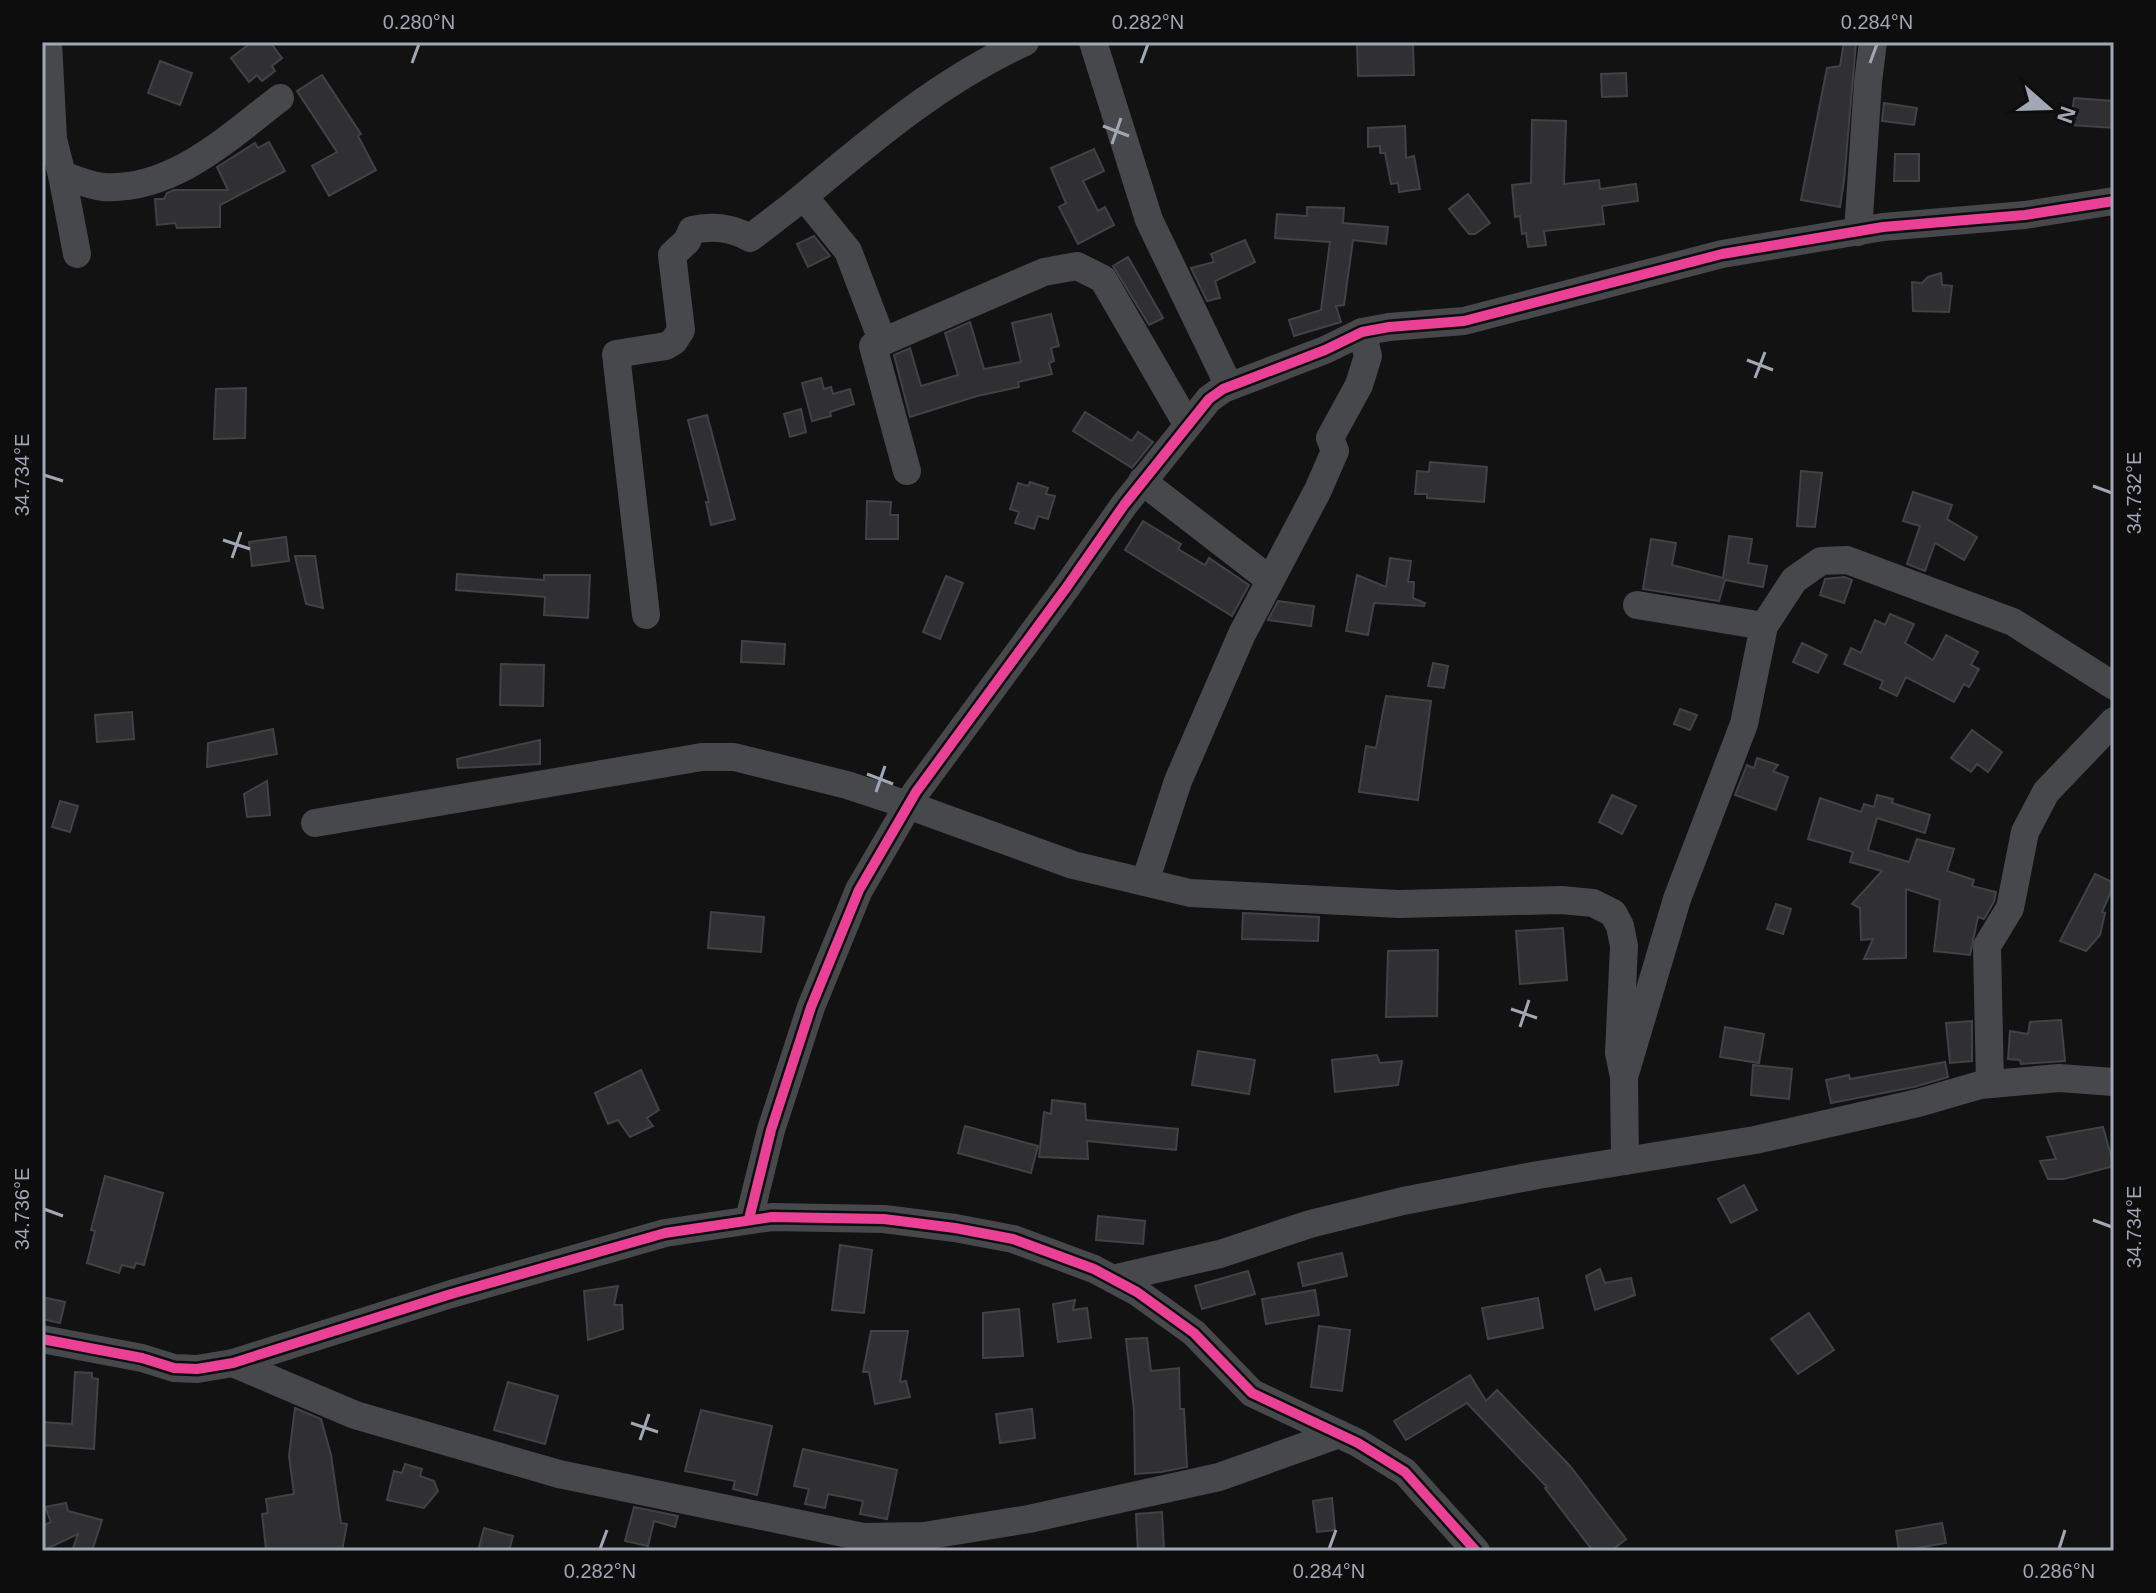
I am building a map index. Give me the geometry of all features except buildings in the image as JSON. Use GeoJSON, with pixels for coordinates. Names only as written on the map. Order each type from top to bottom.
{"type":"FeatureCollection","features":[{"type":"Feature","properties":{"kind":"street"},"geometry":{"type":"LineString","coordinates":[[48,42],[53,139],[77,254]]}},
{"type":"Feature","properties":{"kind":"street"},"geometry":{"type":"LineString","coordinates":[[646,615],[616,354],[666,346],[674,341],[681,330],[672,255],[687,241],[692,230],[711,227],[737,230],[750,238],[905,112],[984,61],[1025,42]]}},
{"type":"Feature","properties":{"kind":"street"},"geometry":{"type":"LineString","coordinates":[[1093,42],[1149,220],[1229,386]]}},
{"type":"Feature","properties":{"kind":"street"},"geometry":{"type":"LineString","coordinates":[[1858,232],[1873,42]]}},
{"type":"Feature","properties":{"kind":"street"},"geometry":{"type":"LineString","coordinates":[[62,175],[102,187],[142,184],[196,161],[280,98]]}},
{"type":"Feature","properties":{"kind":"street"},"geometry":{"type":"LineString","coordinates":[[797,202],[806,199],[848,251],[882,340]]}},
{"type":"Feature","properties":{"kind":"street"},"geometry":{"type":"LineString","coordinates":[[749,1219],[771,1130],[811,1007],[859,890],[908,805],[1142,481],[1209,399],[1229,386],[1325,350],[1362,332],[1464,321],[1722,254],[1858,232],[2025,215],[2114,201]]}},
{"type":"Feature","properties":{"kind":"street"},"geometry":{"type":"LineString","coordinates":[[907,471],[873,346],[1044,272],[1077,266],[1103,279],[1187,424]]}},
{"type":"Feature","properties":{"kind":"street"},"geometry":{"type":"LineString","coordinates":[[1145,882],[1178,781],[1242,634],[1318,490],[1335,451],[1330,438],[1359,385],[1368,356],[1362,332]]}},
{"type":"Feature","properties":{"kind":"street"},"geometry":{"type":"LineString","coordinates":[[1142,481],[1270,580]]}},
{"type":"Feature","properties":{"kind":"street"},"geometry":{"type":"LineString","coordinates":[[1624,1077],[1677,899],[1744,724],[1764,626],[1794,580],[1821,561],[1847,560],[2013,622],[2114,686]]}},
{"type":"Feature","properties":{"kind":"street"},"geometry":{"type":"LineString","coordinates":[[1637,605],[1764,626]]}},
{"type":"Feature","properties":{"kind":"street"},"geometry":{"type":"LineString","coordinates":[[1990,1084],[1987,946],[2010,908],[2025,832],[2046,792],[2114,721]]}},
{"type":"Feature","properties":{"kind":"street"},"geometry":{"type":"LineString","coordinates":[[315,823],[702,757],[734,757],[847,785],[1073,865],[1190,893],[1399,904],[1561,900],[1593,903],[1613,913],[1620,926],[1624,946],[1619,1053],[1624,1077],[1625,1161]]}},
{"type":"Feature","properties":{"kind":"street"},"geometry":{"type":"LineString","coordinates":[[1113,1279],[1220,1254],[1310,1224],[1403,1201],[1755,1140],[1990,1084],[2059,1078],[2114,1082]]}},
{"type":"Feature","properties":{"kind":"street"},"geometry":{"type":"LineString","coordinates":[[42,1339],[142,1358],[174,1368],[197,1369],[233,1363],[451,1294],[665,1233],[772,1217],[884,1219],[955,1228],[1013,1239],[1094,1269],[1137,1292],[1194,1333],[1252,1393],[1382,1456],[1405,1472],[1476,1551]]}},
{"type":"Feature","properties":{"kind":"street"},"geometry":{"type":"LineString","coordinates":[[233,1363],[355,1415],[544,1470],[863,1537],[924,1536],[1029,1519],[1219,1477],[1339,1434]]}},
{"type":"Feature","properties":{"kind":"cycle path"},"geometry":{"type":"LineString","coordinates":[[749,1219],[771,1130],[811,1007],[859,890],[916,792],[1124,505],[1209,399],[1223,389],[1325,350],[1362,332],[1464,321],[1722,254],[1883,227],[2025,215],[2114,201]]}},
{"type":"Feature","properties":{"kind":"cycle path"},"geometry":{"type":"LineString","coordinates":[[42,1339],[142,1358],[174,1368],[197,1369],[233,1363],[451,1294],[665,1233],[772,1217],[884,1219],[955,1228],[1013,1239],[1094,1269],[1137,1292],[1194,1333],[1252,1393],[1358,1443],[1405,1472],[1476,1551]]}}]}
